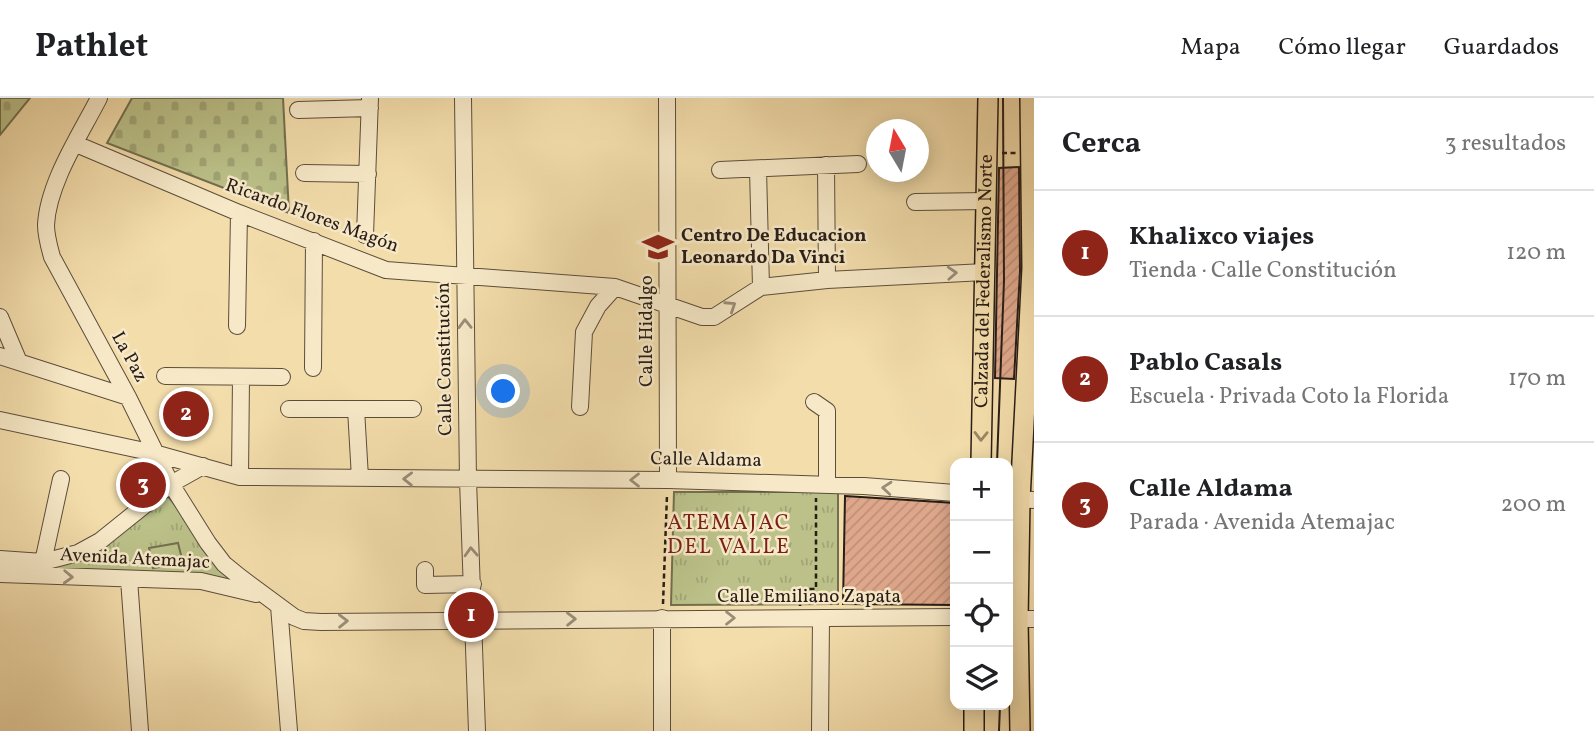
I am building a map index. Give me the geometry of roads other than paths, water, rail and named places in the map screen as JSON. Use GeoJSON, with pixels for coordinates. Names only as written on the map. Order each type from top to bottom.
{"type":"FeatureCollection","features":[{"type":"Feature","properties":{"kind":"main road","name":"Calzada del Federalismo Norte"},"geometry":{"type":"LineString","coordinates":[[981,458],[988,98]]}},
{"type":"Feature","properties":{"kind":"main road"},"geometry":{"type":"LineString","coordinates":[[1020,731],[1021,500],[1033,268],[1030,98]]}},
{"type":"Feature","properties":{"kind":"main road"},"geometry":{"type":"LineString","coordinates":[[974,710],[974,731]]}},
{"type":"Feature","properties":{"kind":"street","name":"La Paz"},"geometry":{"type":"LineString","coordinates":[[99,98],[53,195],[46,223],[47,240],[59,274],[128,397],[171,484],[208,543],[225,564],[272,602]]}},
{"type":"Feature","properties":{"kind":"street","name":"Calle Constitución"},"geometry":{"type":"LineString","coordinates":[[464,98],[468,480],[477,731]]}},
{"type":"Feature","properties":{"kind":"street","name":"Calle Hidalgo"},"geometry":{"type":"LineString","coordinates":[[667,98],[668,480]]}},
{"type":"Feature","properties":{"kind":"street"},"geometry":{"type":"LineString","coordinates":[[298,110],[370,103],[365,235]]}},
{"type":"Feature","properties":{"kind":"street","name":"Ricardo Flores Magón"},"geometry":{"type":"LineString","coordinates":[[76,144],[239,213],[386,270],[615,287],[702,317],[714,317],[761,286]]}},
{"type":"Feature","properties":{"kind":"street"},"geometry":{"type":"LineString","coordinates":[[720,170],[858,164]]}},
{"type":"Feature","properties":{"kind":"street"},"geometry":{"type":"LineString","coordinates":[[826,165],[827,279]]}},
{"type":"Feature","properties":{"kind":"street"},"geometry":{"type":"LineString","coordinates":[[758,169],[761,286],[827,279],[985,272]]}},
{"type":"Feature","properties":{"kind":"street"},"geometry":{"type":"LineString","coordinates":[[304,173],[369,174]]}},
{"type":"Feature","properties":{"kind":"street"},"geometry":{"type":"LineString","coordinates":[[915,202],[986,201]]}},
{"type":"Feature","properties":{"kind":"street"},"geometry":{"type":"LineString","coordinates":[[237,326],[239,213]]}},
{"type":"Feature","properties":{"kind":"street"},"geometry":{"type":"LineString","coordinates":[[313,368],[314,241]]}},
{"type":"Feature","properties":{"kind":"street"},"geometry":{"type":"LineString","coordinates":[[580,407],[584,332],[598,306],[615,287]]}},
{"type":"Feature","properties":{"kind":"street"},"geometry":{"type":"LineString","coordinates":[[0,317],[19,362]]}},
{"type":"Feature","properties":{"kind":"street"},"geometry":{"type":"LineString","coordinates":[[0,356],[128,397]]}},
{"type":"Feature","properties":{"kind":"street"},"geometry":{"type":"LineString","coordinates":[[165,376],[282,377]]}},
{"type":"Feature","properties":{"kind":"street"},"geometry":{"type":"LineString","coordinates":[[240,477],[241,377]]}},
{"type":"Feature","properties":{"kind":"street"},"geometry":{"type":"LineString","coordinates":[[814,402],[827,411],[827,484]]}},
{"type":"Feature","properties":{"kind":"street"},"geometry":{"type":"LineString","coordinates":[[289,409],[412,409]]}},
{"type":"Feature","properties":{"kind":"street"},"geometry":{"type":"LineString","coordinates":[[356,409],[360,478]]}},
{"type":"Feature","properties":{"kind":"street","name":"Calle Aldama"},"geometry":{"type":"LineString","coordinates":[[0,420],[154,453],[240,477],[668,480],[827,484],[950,494]]}},
{"type":"Feature","properties":{"kind":"street","name":"Avenida Atemajac"},"geometry":{"type":"LineString","coordinates":[[0,559],[43,562],[67,557],[89,548],[171,484],[203,467]]}},
{"type":"Feature","properties":{"kind":"street"},"geometry":{"type":"LineString","coordinates":[[43,562],[61,479]]}},
{"type":"Feature","properties":{"kind":"street"},"geometry":{"type":"LineString","coordinates":[[425,570],[425,585],[473,584]]}},
{"type":"Feature","properties":{"kind":"street","name":"Avenida Atemajac"},"geometry":{"type":"LineString","coordinates":[[0,574],[201,581],[272,602]]}},
{"type":"Feature","properties":{"kind":"street"},"geometry":{"type":"LineString","coordinates":[[128,579],[140,731]]}},
{"type":"Feature","properties":{"kind":"street"},"geometry":{"type":"LineString","coordinates":[[272,602],[289,731]]}},
{"type":"Feature","properties":{"kind":"street","name":"Calle Emiliano Zapata"},"geometry":{"type":"LineString","coordinates":[[272,602],[304,621],[950,617]]}},
{"type":"Feature","properties":{"kind":"street"},"geometry":{"type":"LineString","coordinates":[[662,618],[662,731]]}},
{"type":"Feature","properties":{"kind":"street"},"geometry":{"type":"LineString","coordinates":[[820,731],[821,618]]}},
{"type":"Feature","properties":{"kind":"tram line"},"geometry":{"type":"LineString","coordinates":[[997,458],[1004,281],[1003,98]]}},
{"type":"Feature","properties":{"kind":"tram line"},"geometry":{"type":"LineString","coordinates":[[999,731],[1000,710]]}},
{"type":"Feature","properties":{"kind":"place","name":"Centro De Educacion Leonardo Da Vinci"},"geometry":{"type":"Point","coordinates":[658,247]}},
{"type":"Feature","properties":{"kind":"place","name":"Pablo Casals"},"geometry":{"type":"Point","coordinates":[186,414]}},
{"type":"Feature","properties":{"kind":"place","name":"Calle Aldama"},"geometry":{"type":"Point","coordinates":[143,485]}},
{"type":"Feature","properties":{"kind":"place","name":"Khalixco viajes"},"geometry":{"type":"Point","coordinates":[471,615]}},
{"type":"Feature","properties":{"kind":"district","name":"ATEMAJAC DEL VALLE"},"geometry":{"type":"Point","coordinates":[729,535]}}]}
